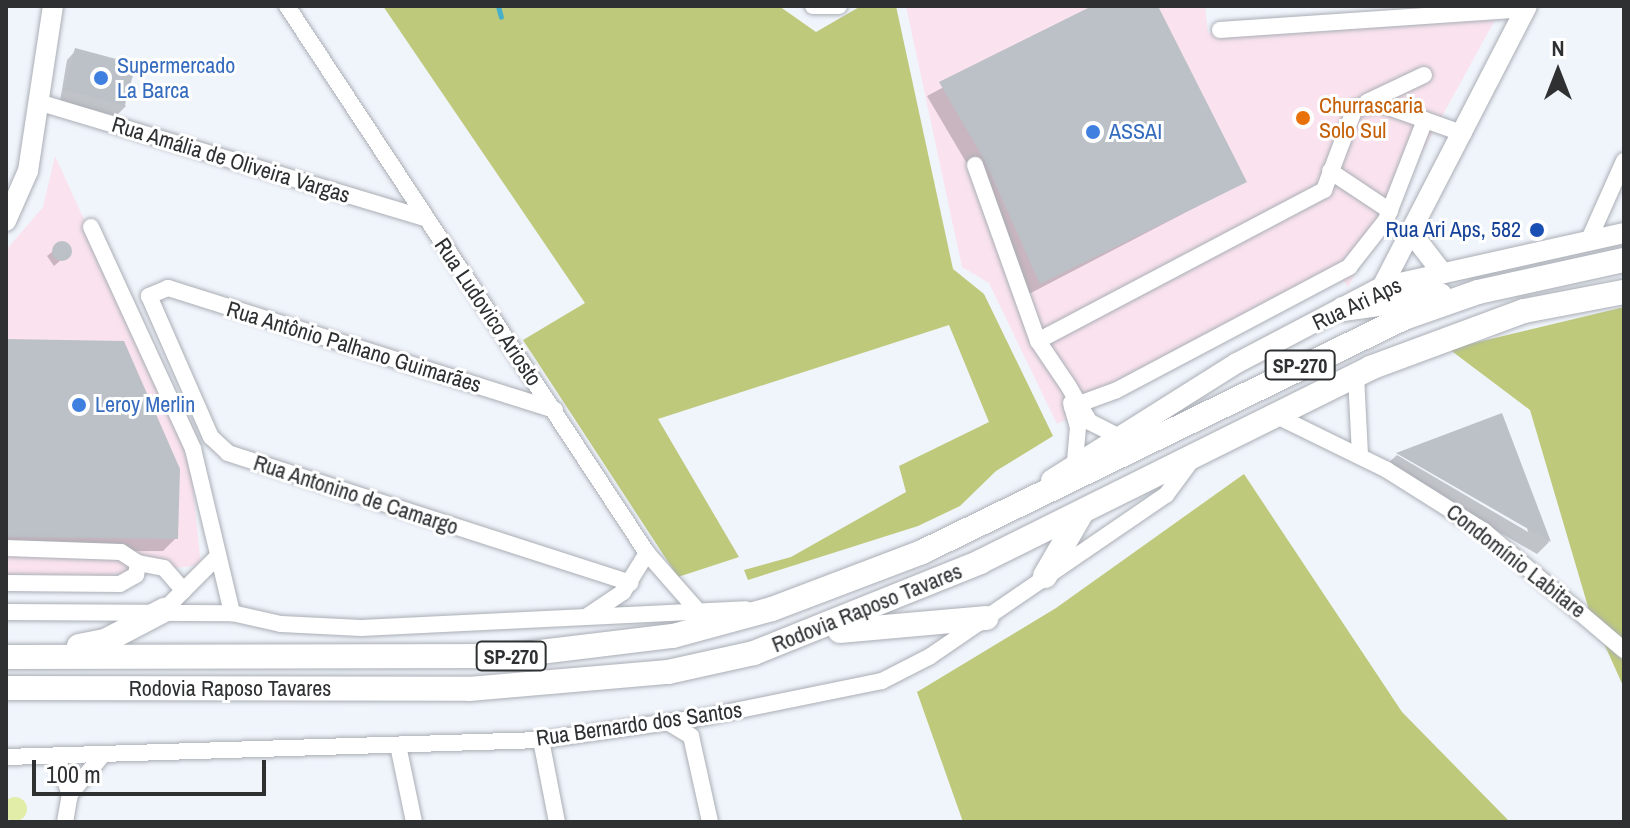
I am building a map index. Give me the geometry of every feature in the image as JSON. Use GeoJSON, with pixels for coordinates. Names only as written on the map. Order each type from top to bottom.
{"type":"FeatureCollection","features":[{"type":"Feature","properties":{"kind":"highway","name":"Rodovia Raposo Tavares"},"geometry":{"type":"LineString","coordinates":[[6,657],[507,656],[673,636],[772,609],[993,517],[1326,352],[1478,292],[1624,260]]}},
{"type":"Feature","properties":{"kind":"highway"},"geometry":{"type":"LineString","coordinates":[[1343,309],[1478,292]]}},
{"type":"Feature","properties":{"kind":"highway","name":"Rodovia Raposo Tavares"},"geometry":{"type":"LineString","coordinates":[[6,688],[469,689],[668,672],[813,633],[1081,514],[1356,376],[1524,311],[1624,292]]}},
{"type":"Feature","properties":{"kind":"highway"},"geometry":{"type":"LineString","coordinates":[[1045,576],[1081,514]]}},
{"type":"Feature","properties":{"kind":"highway"},"geometry":{"type":"LineString","coordinates":[[6,657],[105,641],[164,610]]}},
{"type":"Feature","properties":{"kind":"highway"},"geometry":{"type":"LineString","coordinates":[[813,633],[986,618]]}},
{"type":"Feature","properties":{"kind":"main road"},"geometry":{"type":"LineString","coordinates":[[6,221],[28,171],[53,6]]}},
{"type":"Feature","properties":{"kind":"main road"},"geometry":{"type":"LineString","coordinates":[[1382,287],[1413,235],[1526,8]]}},
{"type":"Feature","properties":{"kind":"main road","name":"Rua Ari Aps"},"geometry":{"type":"LineString","coordinates":[[993,517],[1237,363],[1382,287],[1591,235],[1624,233]]}},
{"type":"Feature","properties":{"kind":"main road"},"geometry":{"type":"LineString","coordinates":[[1413,235],[1441,271]]}},
{"type":"Feature","properties":{"kind":"street","name":"Rua Ludovico Ariosto"},"geometry":{"type":"LineString","coordinates":[[287,6],[647,553],[698,611]]}},
{"type":"Feature","properties":{"kind":"street"},"geometry":{"type":"LineString","coordinates":[[813,6],[839,6]]}},
{"type":"Feature","properties":{"kind":"street"},"geometry":{"type":"LineString","coordinates":[[1220,30],[1526,8]]}},
{"type":"Feature","properties":{"kind":"street"},"geometry":{"type":"LineString","coordinates":[[1038,341],[1314,196],[1330,171],[1346,115],[1366,102],[1424,75]]}},
{"type":"Feature","properties":{"kind":"street","name":"Rua Amália de Oliveira Vargas"},"geometry":{"type":"LineString","coordinates":[[38,102],[424,218]]}},
{"type":"Feature","properties":{"kind":"street"},"geometry":{"type":"LineString","coordinates":[[1366,102],[1464,134]]}},
{"type":"Feature","properties":{"kind":"street"},"geometry":{"type":"LineString","coordinates":[[1076,406],[1349,267],[1390,211],[1425,120]]}},
{"type":"Feature","properties":{"kind":"street"},"geometry":{"type":"LineString","coordinates":[[1591,235],[1624,161]]}},
{"type":"Feature","properties":{"kind":"street"},"geometry":{"type":"LineString","coordinates":[[975,165],[1038,341],[1076,406],[1092,424],[1119,437]]}},
{"type":"Feature","properties":{"kind":"street"},"geometry":{"type":"LineString","coordinates":[[1330,171],[1390,211]]}},
{"type":"Feature","properties":{"kind":"street"},"geometry":{"type":"LineString","coordinates":[[91,227],[193,449],[215,559],[232,613]]}},
{"type":"Feature","properties":{"kind":"street","name":"Rua Antônio Palhano Guimarães"},"geometry":{"type":"LineString","coordinates":[[153,288],[555,410]]}},
{"type":"Feature","properties":{"kind":"street","name":"Rua Antonino de Camargo"},"geometry":{"type":"LineString","coordinates":[[153,288],[149,301],[211,437],[228,453],[631,583]]}},
{"type":"Feature","properties":{"kind":"street"},"geometry":{"type":"LineString","coordinates":[[1356,376],[1360,456]]}},
{"type":"Feature","properties":{"kind":"street"},"geometry":{"type":"LineString","coordinates":[[1075,464],[1076,406]]}},
{"type":"Feature","properties":{"kind":"street","name":"Condomínio Labitare"},"geometry":{"type":"LineString","coordinates":[[1277,416],[1360,456],[1484,531],[1624,650]]}},
{"type":"Feature","properties":{"kind":"street","name":"Rua Bernardo dos Santos"},"geometry":{"type":"LineString","coordinates":[[6,757],[399,750],[541,740],[705,717],[882,681],[986,618],[1166,495],[1194,457]]}},
{"type":"Feature","properties":{"kind":"street"},"geometry":{"type":"LineString","coordinates":[[6,548],[121,552],[138,563],[164,568],[184,591]]}},
{"type":"Feature","properties":{"kind":"street"},"geometry":{"type":"LineString","coordinates":[[584,618],[631,583],[647,553]]}},
{"type":"Feature","properties":{"kind":"street"},"geometry":{"type":"LineString","coordinates":[[164,610],[215,559]]}},
{"type":"Feature","properties":{"kind":"street"},"geometry":{"type":"LineString","coordinates":[[6,583],[120,584],[136,575],[138,563]]}},
{"type":"Feature","properties":{"kind":"street"},"geometry":{"type":"LineString","coordinates":[[6,612],[164,610],[232,613],[281,624],[361,628],[772,609]]}},
{"type":"Feature","properties":{"kind":"street"},"geometry":{"type":"LineString","coordinates":[[691,736],[705,717]]}},
{"type":"Feature","properties":{"kind":"street"},"geometry":{"type":"LineString","coordinates":[[669,723],[691,736],[710,822]]}},
{"type":"Feature","properties":{"kind":"street"},"geometry":{"type":"LineString","coordinates":[[541,740],[557,822]]}},
{"type":"Feature","properties":{"kind":"street"},"geometry":{"type":"LineString","coordinates":[[399,750],[414,822]]}},
{"type":"Feature","properties":{"kind":"street"},"geometry":{"type":"LineString","coordinates":[[57,757],[70,794],[66,821]]}},
{"type":"Feature","properties":{"kind":"street"},"geometry":{"type":"LineString","coordinates":[[70,794],[101,757]]}},
{"type":"Feature","properties":{"kind":"shaded area"},"geometry":{"type":"Polygon","coordinates":[[[906,6],[1205,6],[1208,33],[1495,20],[1348,287],[1337,271],[1262,307],[1267,320],[1057,424],[989,283],[962,267],[906,6]]]}},
{"type":"Feature","properties":{"kind":"shaded area"},"geometry":{"type":"Polygon","coordinates":[[[55,156],[189,448],[201,565],[6,587],[6,250],[43,207],[55,156]]]}},
{"type":"Feature","properties":{"kind":"green space"},"geometry":{"type":"Polygon","coordinates":[[[383,6],[779,6],[816,32],[861,6],[896,6],[953,269],[984,294],[1053,436],[996,471],[960,506],[918,526],[748,580],[744,570],[791,557],[906,492],[899,466],[989,422],[949,325],[658,419],[739,557],[678,577],[523,340],[585,303],[383,6]]]}},
{"type":"Feature","properties":{"kind":"green space"},"geometry":{"type":"Polygon","coordinates":[[[1624,307],[1624,688],[1589,610],[1530,410],[1449,349],[1624,307]]]}},
{"type":"Feature","properties":{"kind":"green space"},"geometry":{"type":"Polygon","coordinates":[[[1244,474],[1402,712],[1510,822],[963,822],[917,692],[1056,608],[1244,474]]]}},
{"type":"Feature","properties":{"kind":"green space"},"geometry":{"type":"Polygon","coordinates":[[[15,797],[24,800],[27,809],[24,818],[15,821],[6,818],[3,809],[6,800],[15,797]]]}},
{"type":"Feature","properties":{"kind":"building","name":"ASSAI"},"geometry":{"type":"Polygon","coordinates":[[[1092,6],[1158,6],[1247,182],[1040,284],[985,161],[939,82],[1092,6]]]}},
{"type":"Feature","properties":{"kind":"building"},"geometry":{"type":"Polygon","coordinates":[[[75,48],[136,64],[125,106],[64,90],[75,48]]]}},
{"type":"Feature","properties":{"kind":"building"},"geometry":{"type":"Polygon","coordinates":[[[58,241],[66,241],[72,251],[66,261],[58,261],[52,255],[52,247],[58,241]]]}},
{"type":"Feature","properties":{"kind":"building","name":"Leroy Merlin"},"geometry":{"type":"Polygon","coordinates":[[[6,339],[124,341],[180,469],[178,539],[6,537],[6,339]]]}},
{"type":"Feature","properties":{"kind":"building"},"geometry":{"type":"Polygon","coordinates":[[[1502,413],[1551,542],[1396,453],[1502,413]]]}},
{"type":"Feature","properties":{"kind":"waterway"},"geometry":{"type":"LineString","coordinates":[[498,6],[501,17]]}},
{"type":"Feature","properties":{"kind":"place","name":"Supermercado La Barca"},"geometry":{"type":"Point","coordinates":[101,78]}},
{"type":"Feature","properties":{"kind":"place","name":"Churrascaria Solo Sul"},"geometry":{"type":"Point","coordinates":[1303,118]}},
{"type":"Feature","properties":{"kind":"place","name":"ASSAI"},"geometry":{"type":"Point","coordinates":[1093,132]}},
{"type":"Feature","properties":{"kind":"place","name":"Rua Ari Aps, 582"},"geometry":{"type":"Point","coordinates":[1537,230]}},
{"type":"Feature","properties":{"kind":"place","name":"Leroy Merlin"},"geometry":{"type":"Point","coordinates":[79,405]}}]}
